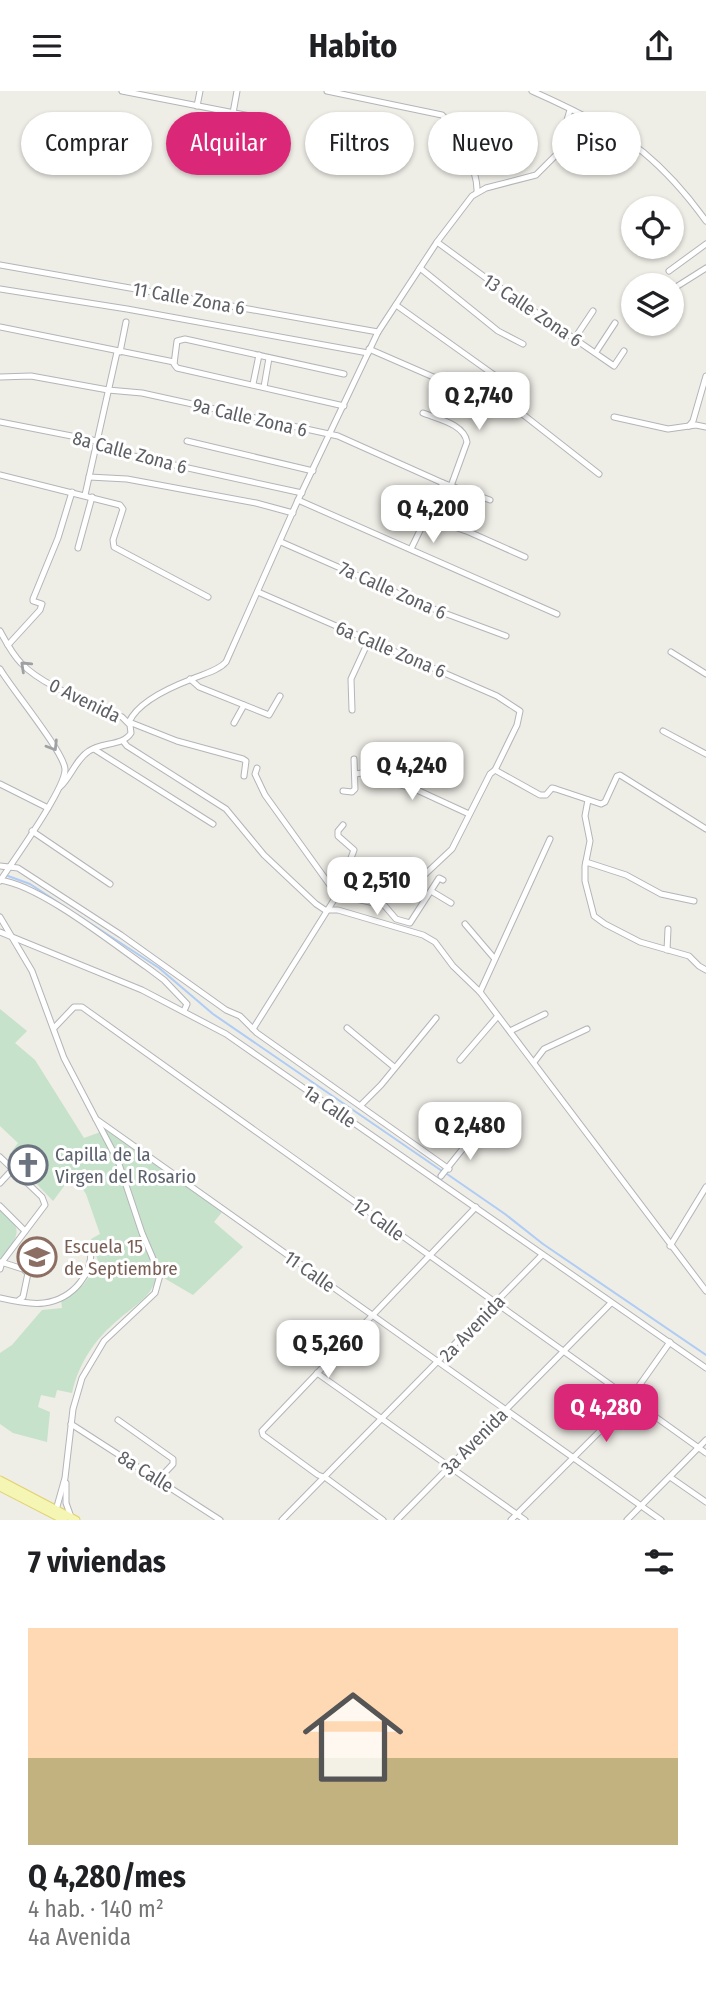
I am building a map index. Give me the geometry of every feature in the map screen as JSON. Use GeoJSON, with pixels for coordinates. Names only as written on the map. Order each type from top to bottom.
{"type":"FeatureCollection","features":[{"type":"Feature","properties":{"kind":"main road"},"geometry":{"type":"LineString","coordinates":[[0,1481],[68,1519]]}},
{"type":"Feature","properties":{"kind":"main road"},"geometry":{"type":"LineString","coordinates":[[0,1487],[68,1519]]}},
{"type":"Feature","properties":{"kind":"street"},"geometry":{"type":"LineString","coordinates":[[125,91],[228,112]]}},
{"type":"Feature","properties":{"kind":"street"},"geometry":{"type":"LineString","coordinates":[[162,99],[164,91]]}},
{"type":"Feature","properties":{"kind":"street"},"geometry":{"type":"LineString","coordinates":[[197,106],[200,91]]}},
{"type":"Feature","properties":{"kind":"street"},"geometry":{"type":"LineString","coordinates":[[233,112],[237,91]]}},
{"type":"Feature","properties":{"kind":"street"},"geometry":{"type":"LineString","coordinates":[[327,91],[442,115],[453,127],[475,173],[477,192]]}},
{"type":"Feature","properties":{"kind":"street"},"geometry":{"type":"LineString","coordinates":[[532,91],[642,152],[666,174],[706,221]]}},
{"type":"Feature","properties":{"kind":"street"},"geometry":{"type":"LineString","coordinates":[[548,98],[552,91]]}},
{"type":"Feature","properties":{"kind":"street"},"geometry":{"type":"LineString","coordinates":[[244,776],[246,761],[243,759],[177,741],[129,722],[132,715],[144,705],[190,680],[223,666],[298,500],[379,332],[438,242],[477,192],[528,179],[539,173],[564,145],[570,110]]}},
{"type":"Feature","properties":{"kind":"street","name":"13 Calle Zona 6"},"geometry":{"type":"LineString","coordinates":[[438,242],[614,366],[624,351]]}},
{"type":"Feature","properties":{"kind":"street"},"geometry":{"type":"LineString","coordinates":[[669,271],[706,244]]}},
{"type":"Feature","properties":{"kind":"street","name":"11 Calle Zona 6"},"geometry":{"type":"LineString","coordinates":[[0,265],[379,332]]}},
{"type":"Feature","properties":{"kind":"street"},"geometry":{"type":"LineString","coordinates":[[420,268],[498,331],[523,344]]}},
{"type":"Feature","properties":{"kind":"street"},"geometry":{"type":"LineString","coordinates":[[684,282],[706,268]]}},
{"type":"Feature","properties":{"kind":"street"},"geometry":{"type":"LineString","coordinates":[[0,289],[368,351],[454,386]]}},
{"type":"Feature","properties":{"kind":"street"},"geometry":{"type":"LineString","coordinates":[[396,305],[511,387],[515,393],[513,405],[516,409],[599,474]]}},
{"type":"Feature","properties":{"kind":"street"},"geometry":{"type":"LineString","coordinates":[[575,338],[593,311]]}},
{"type":"Feature","properties":{"kind":"street"},"geometry":{"type":"LineString","coordinates":[[85,495],[126,322]]}},
{"type":"Feature","properties":{"kind":"street"},"geometry":{"type":"LineString","coordinates":[[596,352],[615,323]]}},
{"type":"Feature","properties":{"kind":"street"},"geometry":{"type":"LineString","coordinates":[[0,327],[174,364],[344,406]]}},
{"type":"Feature","properties":{"kind":"street"},"geometry":{"type":"LineString","coordinates":[[174,364],[177,341],[183,339],[344,374]]}},
{"type":"Feature","properties":{"kind":"street"},"geometry":{"type":"LineString","coordinates":[[253,384],[259,355]]}},
{"type":"Feature","properties":{"kind":"street"},"geometry":{"type":"LineString","coordinates":[[264,387],[269,358]]}},
{"type":"Feature","properties":{"kind":"street"},"geometry":{"type":"LineString","coordinates":[[690,426],[706,376]]}},
{"type":"Feature","properties":{"kind":"street","name":"9a Calle Zona 6"},"geometry":{"type":"LineString","coordinates":[[0,377],[37,377],[151,395],[338,436],[490,501]]}},
{"type":"Feature","properties":{"kind":"street"},"geometry":{"type":"LineString","coordinates":[[423,413],[458,428],[466,437],[467,442],[450,486]]}},
{"type":"Feature","properties":{"kind":"street"},"geometry":{"type":"LineString","coordinates":[[614,417],[668,429],[706,427]]}},
{"type":"Feature","properties":{"kind":"street","name":"8a Calle Zona 6"},"geometry":{"type":"LineString","coordinates":[[0,422],[97,441],[104,448],[115,452],[302,493]]}},
{"type":"Feature","properties":{"kind":"street"},"geometry":{"type":"LineString","coordinates":[[187,441],[313,471]]}},
{"type":"Feature","properties":{"kind":"street"},"geometry":{"type":"LineString","coordinates":[[0,475],[85,495],[122,507],[113,545],[116,549],[208,597]]}},
{"type":"Feature","properties":{"kind":"street"},"geometry":{"type":"LineString","coordinates":[[89,477],[127,479],[221,496],[293,513]]}},
{"type":"Feature","properties":{"kind":"street"},"geometry":{"type":"LineString","coordinates":[[411,549],[443,483]]}},
{"type":"Feature","properties":{"kind":"street"},"geometry":{"type":"LineString","coordinates":[[8,645],[40,611],[42,604],[33,599],[58,538],[72,492]]}},
{"type":"Feature","properties":{"kind":"street"},"geometry":{"type":"LineString","coordinates":[[78,548],[92,497]]}},
{"type":"Feature","properties":{"kind":"street"},"geometry":{"type":"LineString","coordinates":[[298,500],[557,614]]}},
{"type":"Feature","properties":{"kind":"street"},"geometry":{"type":"LineString","coordinates":[[426,517],[469,532],[525,557]]}},
{"type":"Feature","properties":{"kind":"street","name":"7a Calle Zona 6"},"geometry":{"type":"LineString","coordinates":[[281,542],[436,610],[506,636]]}},
{"type":"Feature","properties":{"kind":"street","name":"6a Calle Zona 6"},"geometry":{"type":"LineString","coordinates":[[258,592],[497,696],[521,712],[495,770]]}},
{"type":"Feature","properties":{"kind":"street","name":"0 Avenida"},"geometry":{"type":"LineString","coordinates":[[0,631],[21,663],[39,677],[129,722],[131,733],[124,741],[94,748],[84,755],[60,787],[1,880]]}},
{"type":"Feature","properties":{"kind":"street"},"geometry":{"type":"LineString","coordinates":[[352,710],[351,678],[369,640]]}},
{"type":"Feature","properties":{"kind":"street"},"geometry":{"type":"LineString","coordinates":[[671,652],[706,674]]}},
{"type":"Feature","properties":{"kind":"street","name":"0 Avenida"},"geometry":{"type":"LineString","coordinates":[[0,669],[64,764],[60,787]]}},
{"type":"Feature","properties":{"kind":"street"},"geometry":{"type":"LineString","coordinates":[[190,680],[198,687],[268,715],[280,696]]}},
{"type":"Feature","properties":{"kind":"street"},"geometry":{"type":"LineString","coordinates":[[234,723],[244,705]]}},
{"type":"Feature","properties":{"kind":"street"},"geometry":{"type":"LineString","coordinates":[[663,731],[706,754]]}},
{"type":"Feature","properties":{"kind":"street"},"geometry":{"type":"LineString","coordinates":[[124,741],[127,747],[226,809],[264,855],[310,900],[325,910],[343,911],[428,937],[435,942],[453,966],[480,992],[706,1291]]}},
{"type":"Feature","properties":{"kind":"street"},"geometry":{"type":"LineString","coordinates":[[94,748],[213,824]]}},
{"type":"Feature","properties":{"kind":"street"},"geometry":{"type":"LineString","coordinates":[[343,791],[355,789],[354,759]]}},
{"type":"Feature","properties":{"kind":"street"},"geometry":{"type":"LineString","coordinates":[[257,768],[255,774],[265,795],[337,895],[384,905],[396,919],[410,923],[439,878],[443,880]]}},
{"type":"Feature","properties":{"kind":"street"},"geometry":{"type":"LineString","coordinates":[[419,880],[450,851],[490,774],[495,770],[540,795],[547,795],[552,788],[604,803],[616,776],[620,775],[706,829]]}},
{"type":"Feature","properties":{"kind":"street"},"geometry":{"type":"LineString","coordinates":[[355,774],[367,774],[417,789],[469,814]]}},
{"type":"Feature","properties":{"kind":"street"},"geometry":{"type":"LineString","coordinates":[[0,784],[48,808]]}},
{"type":"Feature","properties":{"kind":"street"},"geometry":{"type":"LineString","coordinates":[[589,800],[585,815],[590,841],[586,862],[586,891],[597,918],[640,942],[690,956],[706,970]]}},
{"type":"Feature","properties":{"kind":"street"},"geometry":{"type":"LineString","coordinates":[[253,1029],[325,910],[337,895],[337,889],[354,850],[337,834],[343,825]]}},
{"type":"Feature","properties":{"kind":"street"},"geometry":{"type":"LineString","coordinates":[[32,831],[110,884]]}},
{"type":"Feature","properties":{"kind":"street"},"geometry":{"type":"LineString","coordinates":[[480,992],[550,839]]}},
{"type":"Feature","properties":{"kind":"street"},"geometry":{"type":"LineString","coordinates":[[586,862],[626,875],[661,894],[694,901]]}},
{"type":"Feature","properties":{"kind":"street"},"geometry":{"type":"LineString","coordinates":[[0,866],[18,868],[121,935],[226,1010],[240,1016],[253,1029],[361,1105],[372,1116],[408,1138],[447,1170]]}},
{"type":"Feature","properties":{"kind":"street"},"geometry":{"type":"LineString","coordinates":[[1,880],[18,884],[38,894],[148,968],[187,1004],[184,1011]]}},
{"type":"Feature","properties":{"kind":"street"},"geometry":{"type":"LineString","coordinates":[[431,891],[451,903]]}},
{"type":"Feature","properties":{"kind":"street"},"geometry":{"type":"LineString","coordinates":[[0,917],[30,966],[67,1065],[121,1170],[142,1233],[158,1268],[160,1281],[151,1297],[111,1333],[92,1357],[78,1388],[65,1478],[68,1519]]}},
{"type":"Feature","properties":{"kind":"street"},"geometry":{"type":"LineString","coordinates":[[466,924],[494,958]]}},
{"type":"Feature","properties":{"kind":"street"},"geometry":{"type":"LineString","coordinates":[[667,950],[668,929]]}},
{"type":"Feature","properties":{"kind":"street","name":"1a Calle"},"geometry":{"type":"LineString","coordinates":[[0,932],[129,985],[184,1011],[247,1047],[706,1368]]}},
{"type":"Feature","properties":{"kind":"street","name":"12 Calle"},"geometry":{"type":"LineString","coordinates":[[54,1028],[74,1007],[82,1007],[706,1453]]}},
{"type":"Feature","properties":{"kind":"street"},"geometry":{"type":"LineString","coordinates":[[510,1031],[545,1014]]}},
{"type":"Feature","properties":{"kind":"street"},"geometry":{"type":"LineString","coordinates":[[460,1060],[497,1017]]}},
{"type":"Feature","properties":{"kind":"street"},"geometry":{"type":"LineString","coordinates":[[361,1105],[379,1088],[436,1018]]}},
{"type":"Feature","properties":{"kind":"street"},"geometry":{"type":"LineString","coordinates":[[347,1028],[394,1067]]}},
{"type":"Feature","properties":{"kind":"street"},"geometry":{"type":"LineString","coordinates":[[534,1062],[544,1049],[587,1028]]}},
{"type":"Feature","properties":{"kind":"street","name":"11 Calle"},"geometry":{"type":"LineString","coordinates":[[96,1119],[661,1520]]}},
{"type":"Feature","properties":{"kind":"street"},"geometry":{"type":"LineString","coordinates":[[442,1177],[472,1136]]}},
{"type":"Feature","properties":{"kind":"street"},"geometry":{"type":"LineString","coordinates":[[0,1157],[41,1197],[45,1205],[1,1264],[28,1273],[23,1297],[19,1300]]}},
{"type":"Feature","properties":{"kind":"street"},"geometry":{"type":"LineString","coordinates":[[0,1183],[13,1169]]}},
{"type":"Feature","properties":{"kind":"street"},"geometry":{"type":"LineString","coordinates":[[670,1246],[706,1187]]}},
{"type":"Feature","properties":{"kind":"street"},"geometry":{"type":"LineString","coordinates":[[0,1206],[25,1231]]}},
{"type":"Feature","properties":{"kind":"street"},"geometry":{"type":"LineString","coordinates":[[383,1520],[262,1432],[476,1207]]}},
{"type":"Feature","properties":{"kind":"street"},"geometry":{"type":"LineString","coordinates":[[0,1298],[48,1302],[73,1289],[88,1273],[91,1264],[90,1245]]}},
{"type":"Feature","properties":{"kind":"street","name":"2a Avenida"},"geometry":{"type":"LineString","coordinates":[[282,1520],[542,1255]]}},
{"type":"Feature","properties":{"kind":"street","name":"3a Avenida"},"geometry":{"type":"LineString","coordinates":[[397,1520],[611,1303]]}},
{"type":"Feature","properties":{"kind":"street"},"geometry":{"type":"LineString","coordinates":[[512,1520],[631,1399],[670,1342]]}},
{"type":"Feature","properties":{"kind":"street"},"geometry":{"type":"LineString","coordinates":[[317,1373],[525,1520]]}},
{"type":"Feature","properties":{"kind":"street"},"geometry":{"type":"LineString","coordinates":[[118,1420],[173,1459],[173,1464],[159,1479]]}},
{"type":"Feature","properties":{"kind":"street","name":"8a Calle"},"geometry":{"type":"LineString","coordinates":[[71,1424],[220,1520]]}},
{"type":"Feature","properties":{"kind":"street"},"geometry":{"type":"LineString","coordinates":[[627,1520],[706,1440]]}},
{"type":"Feature","properties":{"kind":"street"},"geometry":{"type":"LineString","coordinates":[[670,1476],[706,1502]]}},
{"type":"Feature","properties":{"kind":"street"},"geometry":{"type":"LineString","coordinates":[[56,1510],[65,1478]]}},
{"type":"Feature","properties":{"kind":"green space"},"geometry":{"type":"Polygon","coordinates":[[[0,1009],[27,1031],[15,1043],[35,1060],[84,1138],[106,1130],[179,1179],[222,1212],[214,1222],[243,1247],[193,1295],[164,1278],[156,1279],[146,1296],[95,1343],[79,1371],[72,1393],[57,1390],[55,1398],[41,1395],[38,1407],[50,1412],[47,1442],[13,1433],[0,1424],[0,1353],[12,1345],[42,1310],[62,1308],[61,1300],[83,1285],[99,1264],[91,1239],[100,1234],[86,1194],[73,1174],[53,1201],[9,1155],[18,1143],[0,1126],[0,1009]]]}},
{"type":"Feature","properties":{"kind":"green space"},"geometry":{"type":"Polygon","coordinates":[[[0,1210],[15,1225],[17,1233],[0,1258],[0,1210]]]}},
{"type":"Feature","properties":{"kind":"waterway"},"geometry":{"type":"LineString","coordinates":[[8,876],[30,884],[159,968],[213,1014],[442,1171]]}},
{"type":"Feature","properties":{"kind":"waterway"},"geometry":{"type":"LineString","coordinates":[[447,1174],[543,1244],[706,1355]]}},
{"type":"Feature","properties":{"kind":"place","name":"Capilla de la Virgen del Rosario"},"geometry":{"type":"Point","coordinates":[28,1165]}},
{"type":"Feature","properties":{"kind":"place","name":"Escuela 15 de Septiembre"},"geometry":{"type":"Point","coordinates":[37,1257]}}]}
